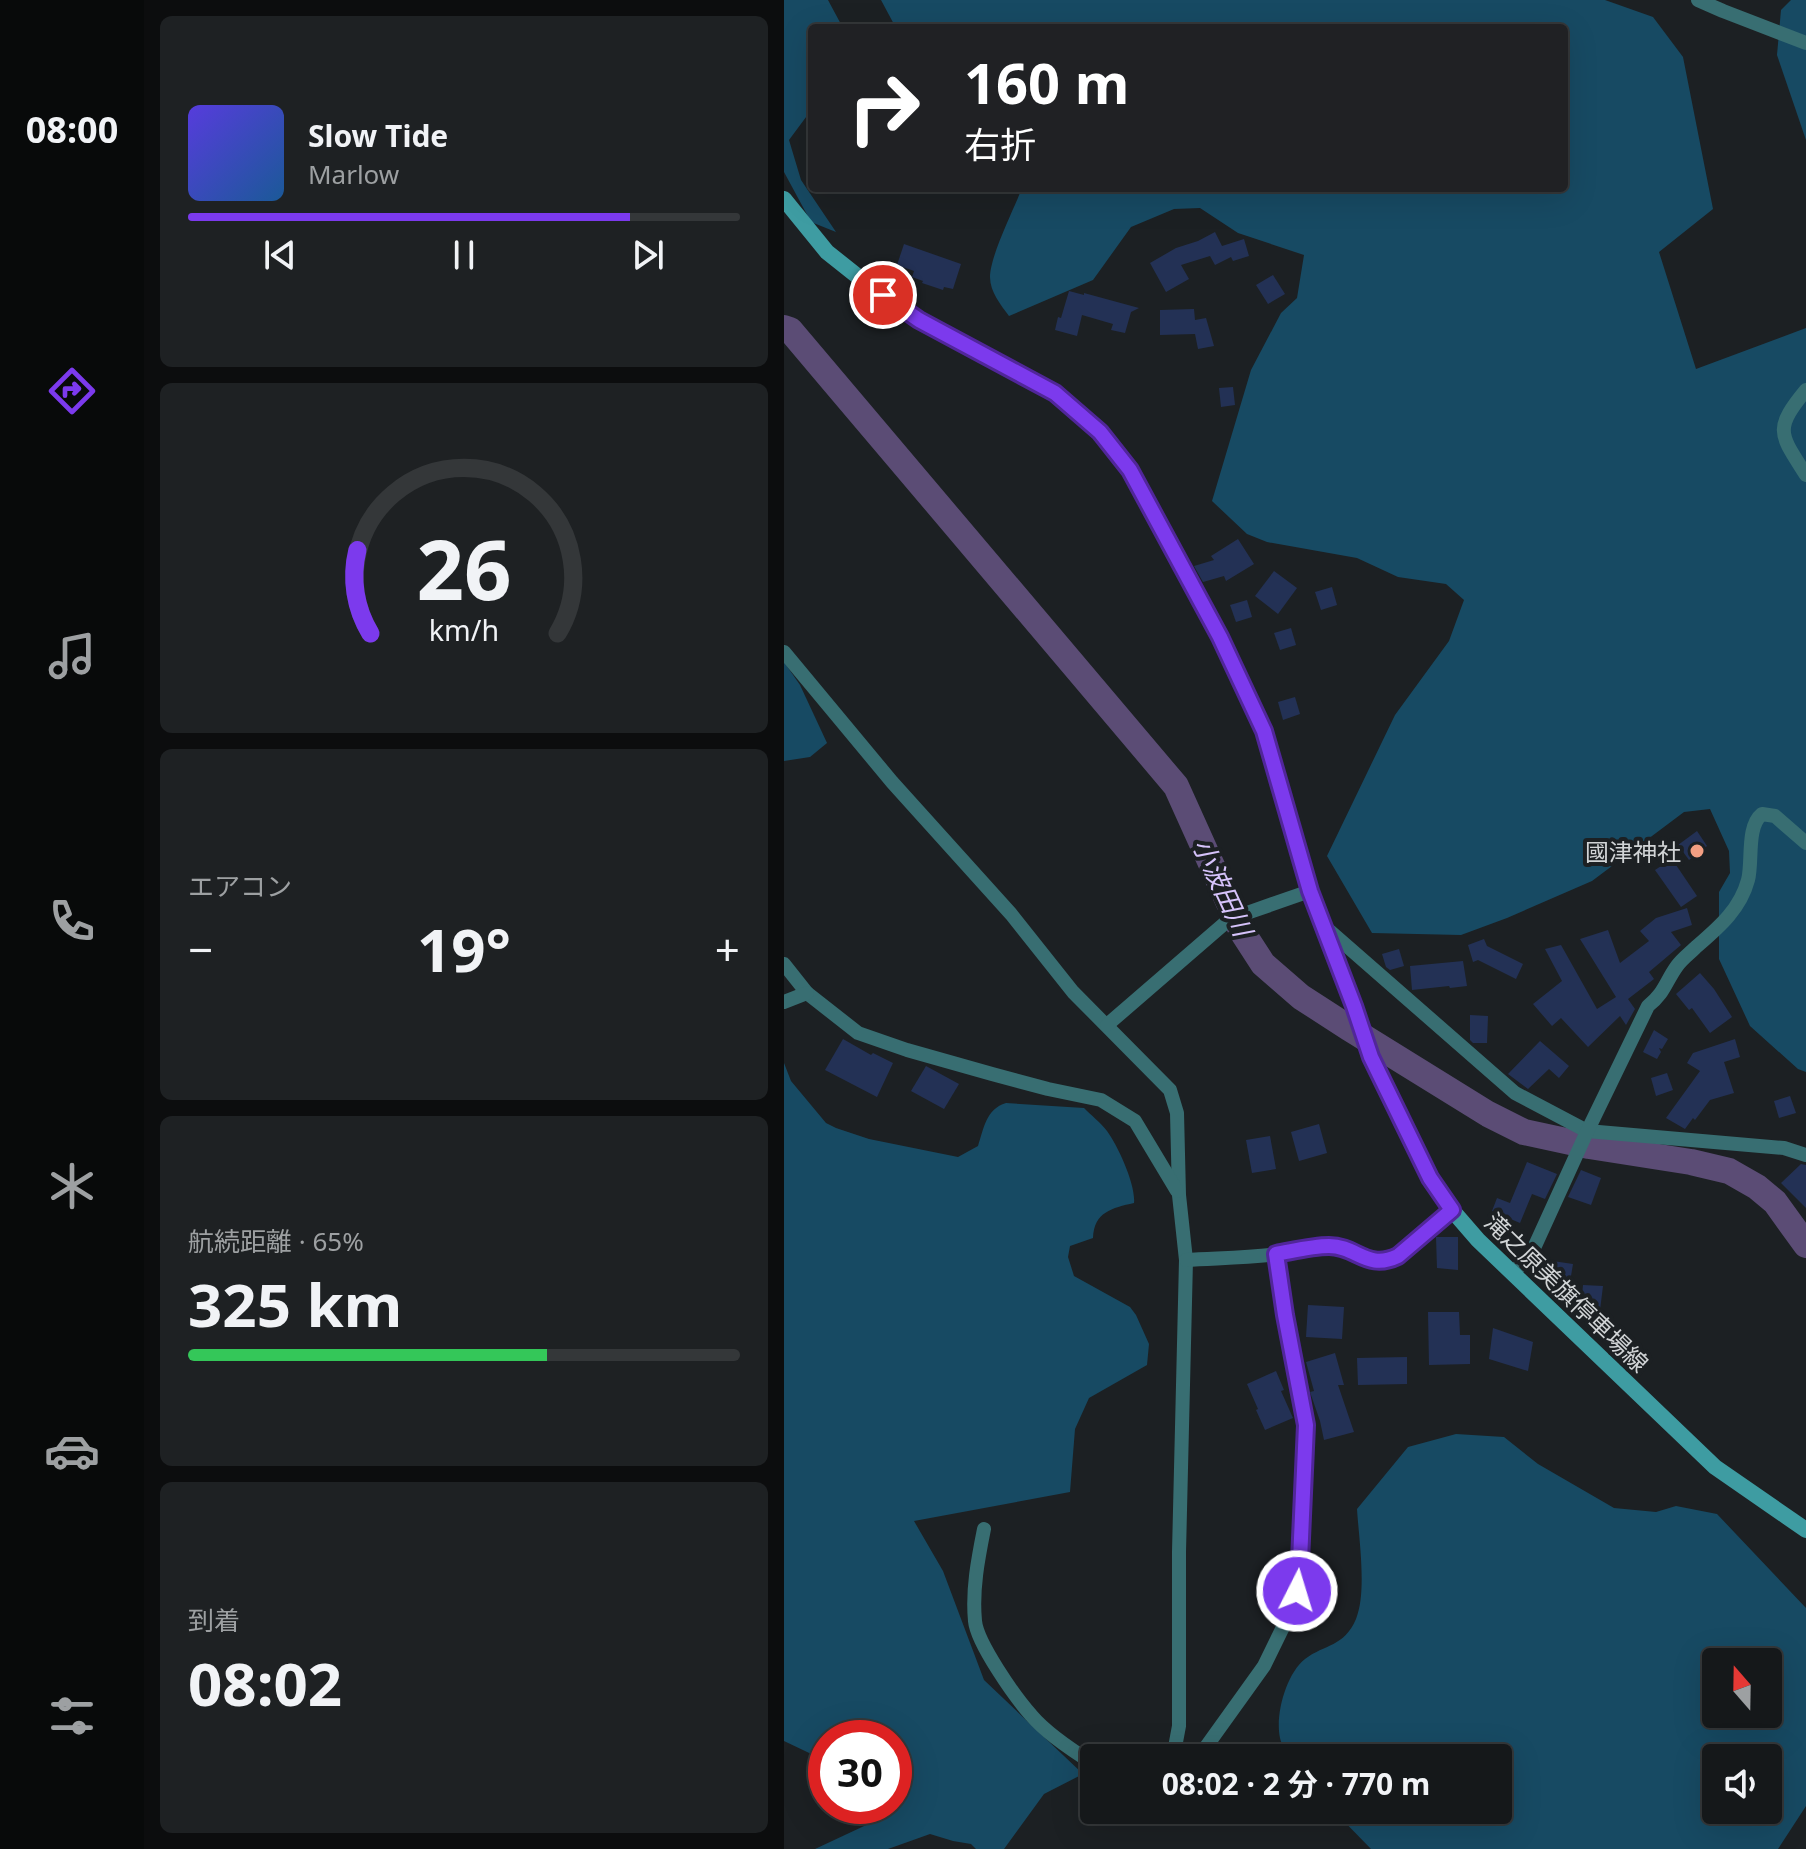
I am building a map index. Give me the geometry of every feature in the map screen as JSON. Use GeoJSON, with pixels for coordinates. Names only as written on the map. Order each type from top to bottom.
{"type":"FeatureCollection","features":[{"type":"Feature","properties":{"kind":"main road","name":"滝之原美旗停車場線"},"geometry":{"type":"LineString","coordinates":[[784,199],[827,252],[866,283],[919,320],[1055,393],[1100,432],[1130,470],[1220,637],[1264,731],[1310,891],[1371,1057],[1430,1178],[1478,1240],[1715,1467],[1806,1530]]}},
{"type":"Feature","properties":{"kind":"street"},"geometry":{"type":"LineString","coordinates":[[1698,0],[1726,6],[1806,43]]}},
{"type":"Feature","properties":{"kind":"street"},"geometry":{"type":"LineString","coordinates":[[1806,390],[1784,423],[1783,432],[1806,475]]}},
{"type":"Feature","properties":{"kind":"street"},"geometry":{"type":"LineString","coordinates":[[784,652],[892,782],[1011,914],[1073,992],[1170,1090],[1177,1113],[1179,1195],[1186,1260],[1179,1552],[1179,1726],[1176,1744]]}},
{"type":"Feature","properties":{"kind":"street"},"geometry":{"type":"LineString","coordinates":[[1513,1274],[1534,1248],[1648,1006],[1660,997],[1678,964],[1728,919],[1738,905],[1748,880],[1757,818],[1762,814],[1775,816],[1806,843]]}},
{"type":"Feature","properties":{"kind":"street"},"geometry":{"type":"LineString","coordinates":[[1107,1025],[1225,923],[1310,891]]}},
{"type":"Feature","properties":{"kind":"street"},"geometry":{"type":"LineString","coordinates":[[1324,926],[1515,1093],[1586,1134],[1754,1145],[1784,1148],[1806,1155]]}},
{"type":"Feature","properties":{"kind":"street"},"geometry":{"type":"LineString","coordinates":[[784,964],[807,993],[858,1033],[992,1074],[1101,1100],[1135,1121],[1179,1195]]}},
{"type":"Feature","properties":{"kind":"street"},"geometry":{"type":"LineString","coordinates":[[784,1002],[807,993]]}},
{"type":"Feature","properties":{"kind":"street"},"geometry":{"type":"LineString","coordinates":[[1186,1260],[1276,1254],[1329,1246],[1372,1260],[1389,1261],[1452,1210]]}},
{"type":"Feature","properties":{"kind":"street"},"geometry":{"type":"LineString","coordinates":[[1208,1744],[1264,1666],[1297,1591],[1306,1425],[1276,1254]]}},
{"type":"Feature","properties":{"kind":"street"},"geometry":{"type":"LineString","coordinates":[[984,1529],[976,1571],[975,1623],[984,1649],[1032,1716],[1080,1755]]}},
{"type":"Feature","properties":{"kind":"shaded area"},"geometry":{"type":"Polygon","coordinates":[[[784,0],[828,0],[841,24],[808,24],[808,114],[789,140],[801,180],[836,232],[811,222],[784,172],[784,0]]]}},
{"type":"Feature","properties":{"kind":"shaded area"},"geometry":{"type":"Polygon","coordinates":[[[881,0],[1605,0],[1653,17],[1683,57],[1713,209],[1659,252],[1696,369],[1806,328],[1806,1072],[1798,1069],[1750,1026],[1719,959],[1719,892],[1730,873],[1729,851],[1710,809],[1684,812],[1592,881],[1461,935],[1372,933],[1327,856],[1395,715],[1449,641],[1464,600],[1446,584],[1398,577],[1357,558],[1267,542],[1247,534],[1212,501],[1251,370],[1281,313],[1297,298],[1304,255],[1238,233],[1200,208],[1174,209],[1131,227],[1093,280],[1009,316],[990,283],[994,257],[1020,192],[1568,192],[1568,24],[894,24],[881,0]]]}},
{"type":"Feature","properties":{"kind":"shaded area"},"geometry":{"type":"Polygon","coordinates":[[[1791,0],[1806,0],[1806,140],[1777,55],[1781,10],[1791,0]]]}},
{"type":"Feature","properties":{"kind":"shaded area"},"geometry":{"type":"Polygon","coordinates":[[[784,662],[800,685],[827,743],[810,757],[784,761],[784,662]]]}},
{"type":"Feature","properties":{"kind":"shaded area"},"geometry":{"type":"Polygon","coordinates":[[[784,1063],[791,1081],[826,1123],[869,1139],[958,1157],[978,1146],[990,1114],[1006,1103],[1084,1108],[1111,1138],[1125,1166],[1134,1203],[1118,1207],[1101,1217],[1093,1238],[1070,1246],[1068,1257],[1074,1276],[1130,1307],[1136,1315],[1149,1344],[1147,1365],[1089,1398],[1075,1429],[1070,1492],[914,1521],[943,1571],[984,1680],[1080,1771],[1080,1776],[1044,1794],[1004,1849],[976,1849],[971,1844],[930,1834],[888,1849],[815,1849],[868,1824],[912,1824],[912,1720],[808,1720],[808,1752],[784,1741],[784,1063]]]}},
{"type":"Feature","properties":{"kind":"shaded area"},"geometry":{"type":"Polygon","coordinates":[[[1456,1434],[1504,1437],[1538,1464],[1614,1508],[1656,1512],[1676,1506],[1717,1514],[1806,1608],[1806,1806],[1778,1849],[1371,1849],[1347,1824],[1512,1824],[1512,1744],[1283,1744],[1279,1718],[1292,1674],[1305,1659],[1346,1635],[1356,1619],[1362,1581],[1357,1509],[1408,1447],[1456,1434]]]}},
{"type":"Feature","properties":{"kind":"building"},"geometry":{"type":"Polygon","coordinates":[[[1215,232],[1222,246],[1244,239],[1249,256],[1233,261],[1231,257],[1215,265],[1210,256],[1181,265],[1189,279],[1166,292],[1150,263],[1215,232]]]}},
{"type":"Feature","properties":{"kind":"building"},"geometry":{"type":"Polygon","coordinates":[[[904,244],[961,264],[953,289],[944,287],[943,290],[922,283],[912,277],[914,271],[897,265],[904,244]]]}},
{"type":"Feature","properties":{"kind":"building"},"geometry":{"type":"Polygon","coordinates":[[[1273,275],[1285,294],[1268,304],[1256,285],[1273,275]]]}},
{"type":"Feature","properties":{"kind":"building"},"geometry":{"type":"Polygon","coordinates":[[[1069,291],[1139,308],[1131,312],[1125,333],[1111,330],[1113,324],[1082,315],[1077,336],[1055,330],[1069,291]]]}},
{"type":"Feature","properties":{"kind":"building"},"geometry":{"type":"Polygon","coordinates":[[[1194,309],[1195,320],[1206,318],[1214,346],[1198,349],[1195,334],[1160,335],[1160,310],[1194,309]]]}},
{"type":"Feature","properties":{"kind":"building"},"geometry":{"type":"Polygon","coordinates":[[[1233,387],[1235,405],[1221,407],[1219,388],[1233,387]]]}},
{"type":"Feature","properties":{"kind":"building"},"geometry":{"type":"Polygon","coordinates":[[[1238,539],[1254,564],[1226,581],[1224,576],[1203,582],[1194,566],[1214,560],[1211,556],[1238,539]]]}},
{"type":"Feature","properties":{"kind":"building"},"geometry":{"type":"Polygon","coordinates":[[[1274,571],[1297,588],[1278,614],[1255,596],[1274,571]]]}},
{"type":"Feature","properties":{"kind":"building"},"geometry":{"type":"Polygon","coordinates":[[[1332,587],[1337,605],[1321,610],[1315,592],[1332,587]]]}},
{"type":"Feature","properties":{"kind":"building"},"geometry":{"type":"Polygon","coordinates":[[[1247,600],[1252,617],[1236,622],[1230,605],[1247,600]]]}},
{"type":"Feature","properties":{"kind":"building"},"geometry":{"type":"Polygon","coordinates":[[[1291,628],[1296,645],[1280,650],[1274,633],[1291,628]]]}},
{"type":"Feature","properties":{"kind":"building"},"geometry":{"type":"Polygon","coordinates":[[[1295,697],[1300,714],[1283,720],[1278,702],[1295,697]]]}},
{"type":"Feature","properties":{"kind":"building"},"geometry":{"type":"Polygon","coordinates":[[[1697,831],[1707,846],[1689,860],[1678,845],[1697,831]]]}},
{"type":"Feature","properties":{"kind":"building"},"geometry":{"type":"Polygon","coordinates":[[[1672,859],[1697,896],[1681,907],[1655,870],[1672,859]]]}},
{"type":"Feature","properties":{"kind":"building"},"geometry":{"type":"Polygon","coordinates":[[[1687,908],[1692,925],[1671,932],[1681,945],[1649,972],[1654,979],[1628,999],[1635,1009],[1626,1025],[1620,1016],[1588,1047],[1561,1018],[1552,1026],[1533,1004],[1562,981],[1545,949],[1561,945],[1597,1009],[1616,997],[1580,939],[1608,930],[1620,963],[1649,941],[1640,931],[1656,918],[1687,908]]]}},
{"type":"Feature","properties":{"kind":"building"},"geometry":{"type":"Polygon","coordinates":[[[1484,939],[1487,946],[1523,964],[1516,979],[1478,960],[1473,962],[1468,945],[1484,939]]]}},
{"type":"Feature","properties":{"kind":"building"},"geometry":{"type":"Polygon","coordinates":[[[1399,949],[1404,966],[1390,970],[1382,954],[1399,949]]]}},
{"type":"Feature","properties":{"kind":"building"},"geometry":{"type":"Polygon","coordinates":[[[1463,961],[1467,986],[1412,990],[1410,966],[1463,961]]]}},
{"type":"Feature","properties":{"kind":"building"},"geometry":{"type":"Polygon","coordinates":[[[1700,973],[1732,1017],[1710,1033],[1692,1008],[1689,1010],[1676,994],[1700,973]]]}},
{"type":"Feature","properties":{"kind":"building"},"geometry":{"type":"Polygon","coordinates":[[[1470,1015],[1488,1016],[1487,1043],[1473,1043],[1470,1040],[1470,1015]]]}},
{"type":"Feature","properties":{"kind":"building"},"geometry":{"type":"Polygon","coordinates":[[[1654,1030],[1668,1039],[1662,1049],[1659,1048],[1661,1052],[1657,1059],[1643,1052],[1654,1030]]]}},
{"type":"Feature","properties":{"kind":"building"},"geometry":{"type":"Polygon","coordinates":[[[843,1039],[893,1063],[877,1097],[825,1070],[843,1039]]]}},
{"type":"Feature","properties":{"kind":"building"},"geometry":{"type":"Polygon","coordinates":[[[1735,1039],[1740,1057],[1724,1062],[1734,1093],[1710,1100],[1685,1129],[1666,1118],[1700,1071],[1687,1063],[1693,1053],[1735,1039]]]}},
{"type":"Feature","properties":{"kind":"building"},"geometry":{"type":"Polygon","coordinates":[[[1540,1041],[1569,1066],[1559,1078],[1549,1069],[1528,1089],[1508,1074],[1540,1041]]]}},
{"type":"Feature","properties":{"kind":"building"},"geometry":{"type":"Polygon","coordinates":[[[926,1066],[959,1084],[944,1109],[911,1091],[926,1066]]]}},
{"type":"Feature","properties":{"kind":"building"},"geometry":{"type":"Polygon","coordinates":[[[1667,1073],[1673,1090],[1656,1096],[1651,1078],[1667,1073]]]}},
{"type":"Feature","properties":{"kind":"building"},"geometry":{"type":"Polygon","coordinates":[[[1790,1096],[1796,1113],[1779,1118],[1774,1101],[1790,1096]]]}},
{"type":"Feature","properties":{"kind":"building"},"geometry":{"type":"Polygon","coordinates":[[[1319,1124],[1327,1153],[1299,1161],[1291,1132],[1319,1124]]]}},
{"type":"Feature","properties":{"kind":"building"},"geometry":{"type":"Polygon","coordinates":[[[1270,1136],[1276,1169],[1252,1173],[1246,1140],[1270,1136]]]}},
{"type":"Feature","properties":{"kind":"building"},"geometry":{"type":"Polygon","coordinates":[[[1527,1162],[1557,1174],[1545,1199],[1532,1194],[1520,1223],[1492,1211],[1497,1198],[1510,1203],[1527,1162]]]}},
{"type":"Feature","properties":{"kind":"building"},"geometry":{"type":"Polygon","coordinates":[[[1801,1164],[1806,1165],[1806,1208],[1781,1183],[1801,1164]]]}},
{"type":"Feature","properties":{"kind":"building"},"geometry":{"type":"Polygon","coordinates":[[[1581,1170],[1601,1178],[1591,1205],[1568,1197],[1581,1170]]]}},
{"type":"Feature","properties":{"kind":"building"},"geometry":{"type":"Polygon","coordinates":[[[1436,1237],[1458,1237],[1458,1270],[1437,1268],[1436,1237]]]}},
{"type":"Feature","properties":{"kind":"building"},"geometry":{"type":"Polygon","coordinates":[[[1539,1259],[1573,1264],[1569,1288],[1535,1280],[1539,1259]]]}},
{"type":"Feature","properties":{"kind":"building"},"geometry":{"type":"Polygon","coordinates":[[[1583,1285],[1603,1286],[1600,1310],[1581,1308],[1583,1285]]]}},
{"type":"Feature","properties":{"kind":"building"},"geometry":{"type":"Polygon","coordinates":[[[1308,1305],[1344,1307],[1342,1339],[1306,1337],[1308,1305]]]}},
{"type":"Feature","properties":{"kind":"building"},"geometry":{"type":"Polygon","coordinates":[[[1428,1312],[1459,1312],[1460,1335],[1470,1335],[1470,1364],[1429,1365],[1428,1312]]]}},
{"type":"Feature","properties":{"kind":"building"},"geometry":{"type":"Polygon","coordinates":[[[1493,1328],[1533,1342],[1528,1371],[1489,1359],[1493,1328]]]}},
{"type":"Feature","properties":{"kind":"building"},"geometry":{"type":"Polygon","coordinates":[[[1335,1353],[1344,1385],[1338,1385],[1354,1432],[1324,1440],[1310,1392],[1314,1391],[1306,1362],[1335,1353]]]}},
{"type":"Feature","properties":{"kind":"building"},"geometry":{"type":"Polygon","coordinates":[[[1407,1357],[1407,1384],[1358,1385],[1357,1358],[1407,1357]]]}},
{"type":"Feature","properties":{"kind":"building"},"geometry":{"type":"Polygon","coordinates":[[[1276,1371],[1293,1418],[1265,1430],[1247,1384],[1276,1371]]]}},
{"type":"Feature","properties":{"kind":"waterway","name":"小波田川"},"geometry":{"type":"LineString","coordinates":[[784,328],[790,330],[1176,786],[1241,930],[1263,964],[1301,997],[1349,1028],[1488,1114],[1524,1132],[1729,1171],[1775,1202],[1806,1245]]}},
{"type":"Feature","properties":{"kind":"place","name":"國津神社"},"geometry":{"type":"Point","coordinates":[1697,851]}},
{"type":"Feature","properties":{"kind":"route"},"geometry":{"type":"LineString","coordinates":[[883,295],[919,320],[1055,393],[1100,432],[1130,470],[1220,637],[1264,731],[1310,891],[1371,1057],[1430,1178],[1452,1210],[1389,1261],[1372,1260],[1329,1246],[1276,1254],[1306,1425],[1297,1591]]}}]}
